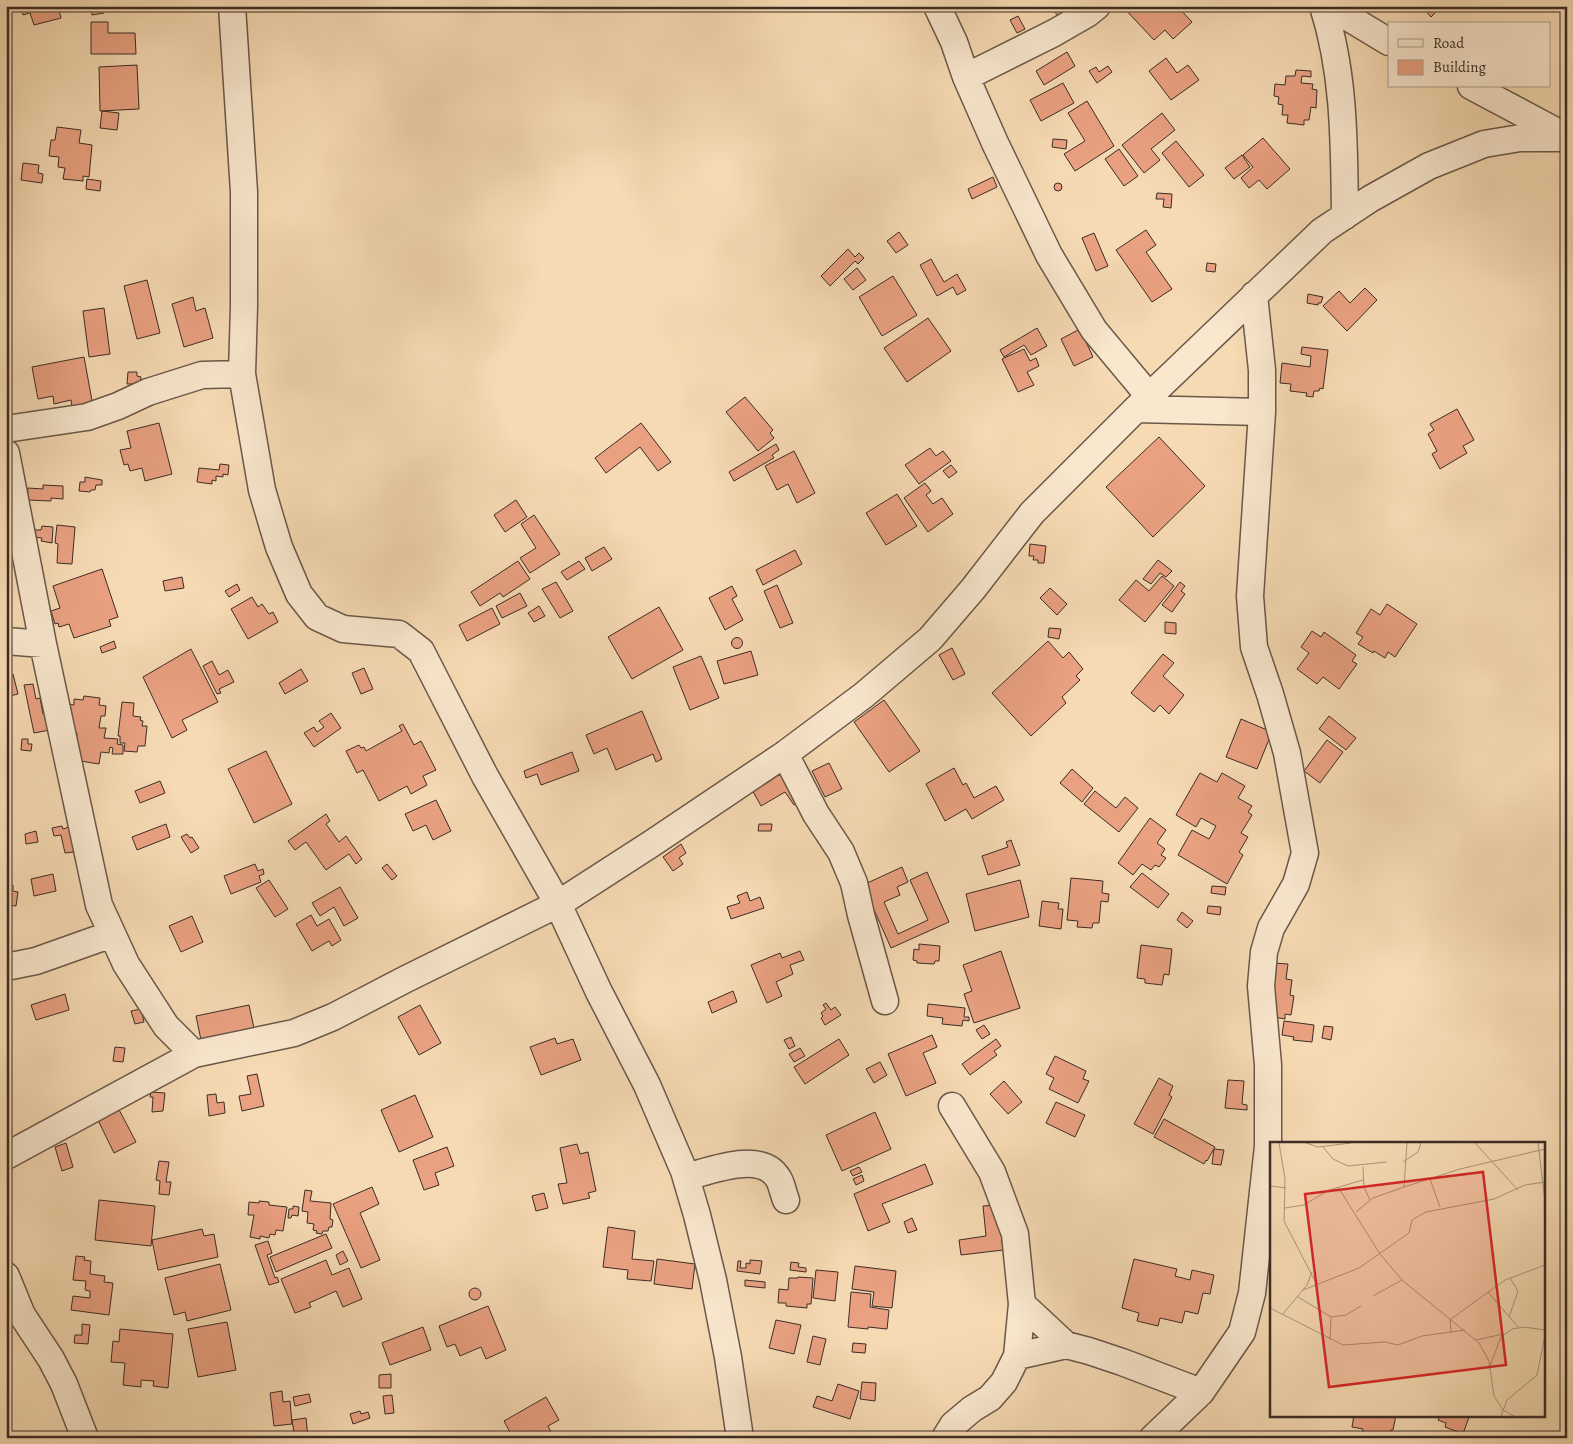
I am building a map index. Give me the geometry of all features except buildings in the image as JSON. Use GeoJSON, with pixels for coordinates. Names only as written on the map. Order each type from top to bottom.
{"type":"FeatureCollection","features":[{"type":"Feature","properties":{"kind":"street"},"geometry":{"type":"LineString","coordinates":[[232,6],[244,192],[242,374],[262,490],[279,547],[299,594],[317,616],[342,629],[399,634],[421,651],[485,776],[558,904],[599,992],[648,1085],[686,1177],[713,1280],[728,1357],[740,1438]]}},
{"type":"Feature","properties":{"kind":"street"},"geometry":{"type":"LineString","coordinates":[[937,6],[954,42],[966,77],[995,143],[1049,255],[1094,330],[1142,403]]}},
{"type":"Feature","properties":{"kind":"street"},"geometry":{"type":"LineString","coordinates":[[966,77],[1088,14],[1097,6]]}},
{"type":"Feature","properties":{"kind":"street"},"geometry":{"type":"LineString","coordinates":[[1323,6],[1336,54],[1342,102],[1345,216]]}},
{"type":"Feature","properties":{"kind":"street"},"geometry":{"type":"LineString","coordinates":[[1335,6],[1341,13],[1388,41]]}},
{"type":"Feature","properties":{"kind":"street"},"geometry":{"type":"LineString","coordinates":[[1475,88],[1567,138]]}},
{"type":"Feature","properties":{"kind":"street"},"geometry":{"type":"LineString","coordinates":[[6,1156],[194,1054],[294,1032],[334,1017],[558,904],[651,844],[785,754],[864,695],[930,639],[973,589],[1032,512],[1142,403],[1322,231],[1370,200],[1429,166],[1484,144],[1520,138],[1567,138]]}},
{"type":"Feature","properties":{"kind":"street"},"geometry":{"type":"LineString","coordinates":[[1152,1438],[1200,1392],[1242,1332],[1252,1293],[1268,1146],[1268,1066],[1261,986],[1264,952],[1271,928],[1296,884],[1305,853],[1288,753],[1254,647],[1250,596],[1262,412],[1262,370],[1254,295]]}},
{"type":"Feature","properties":{"kind":"street"},"geometry":{"type":"LineString","coordinates":[[6,429],[87,417],[118,406],[148,392],[202,375],[242,374]]}},
{"type":"Feature","properties":{"kind":"street"},"geometry":{"type":"LineString","coordinates":[[1142,403],[1262,412]]}},
{"type":"Feature","properties":{"kind":"street"},"geometry":{"type":"LineString","coordinates":[[6,453],[43,644],[99,905],[126,964],[166,1026],[194,1054]]}},
{"type":"Feature","properties":{"kind":"street"},"geometry":{"type":"LineString","coordinates":[[6,641],[43,644]]}},
{"type":"Feature","properties":{"kind":"street"},"geometry":{"type":"LineString","coordinates":[[785,754],[816,814],[841,852],[854,883],[885,1001]]}},
{"type":"Feature","properties":{"kind":"street"},"geometry":{"type":"LineString","coordinates":[[6,967],[36,962],[112,934]]}},
{"type":"Feature","properties":{"kind":"street"},"geometry":{"type":"LineString","coordinates":[[945,1438],[953,1425],[990,1398],[1004,1382],[1017,1356],[1022,1304],[1015,1234],[992,1172],[952,1106]]}},
{"type":"Feature","properties":{"kind":"street"},"geometry":{"type":"LineString","coordinates":[[686,1177],[739,1164],[754,1164],[768,1168],[778,1178],[786,1200]]}},
{"type":"Feature","properties":{"kind":"street"},"geometry":{"type":"LineString","coordinates":[[6,1276],[22,1315],[51,1359],[64,1384],[85,1438]]}},
{"type":"Feature","properties":{"kind":"street"},"geometry":{"type":"LineString","coordinates":[[1022,1304],[1066,1345]]}},
{"type":"Feature","properties":{"kind":"street"},"geometry":{"type":"LineString","coordinates":[[1017,1356],[1066,1345],[1122,1362],[1200,1392]]}}]}
